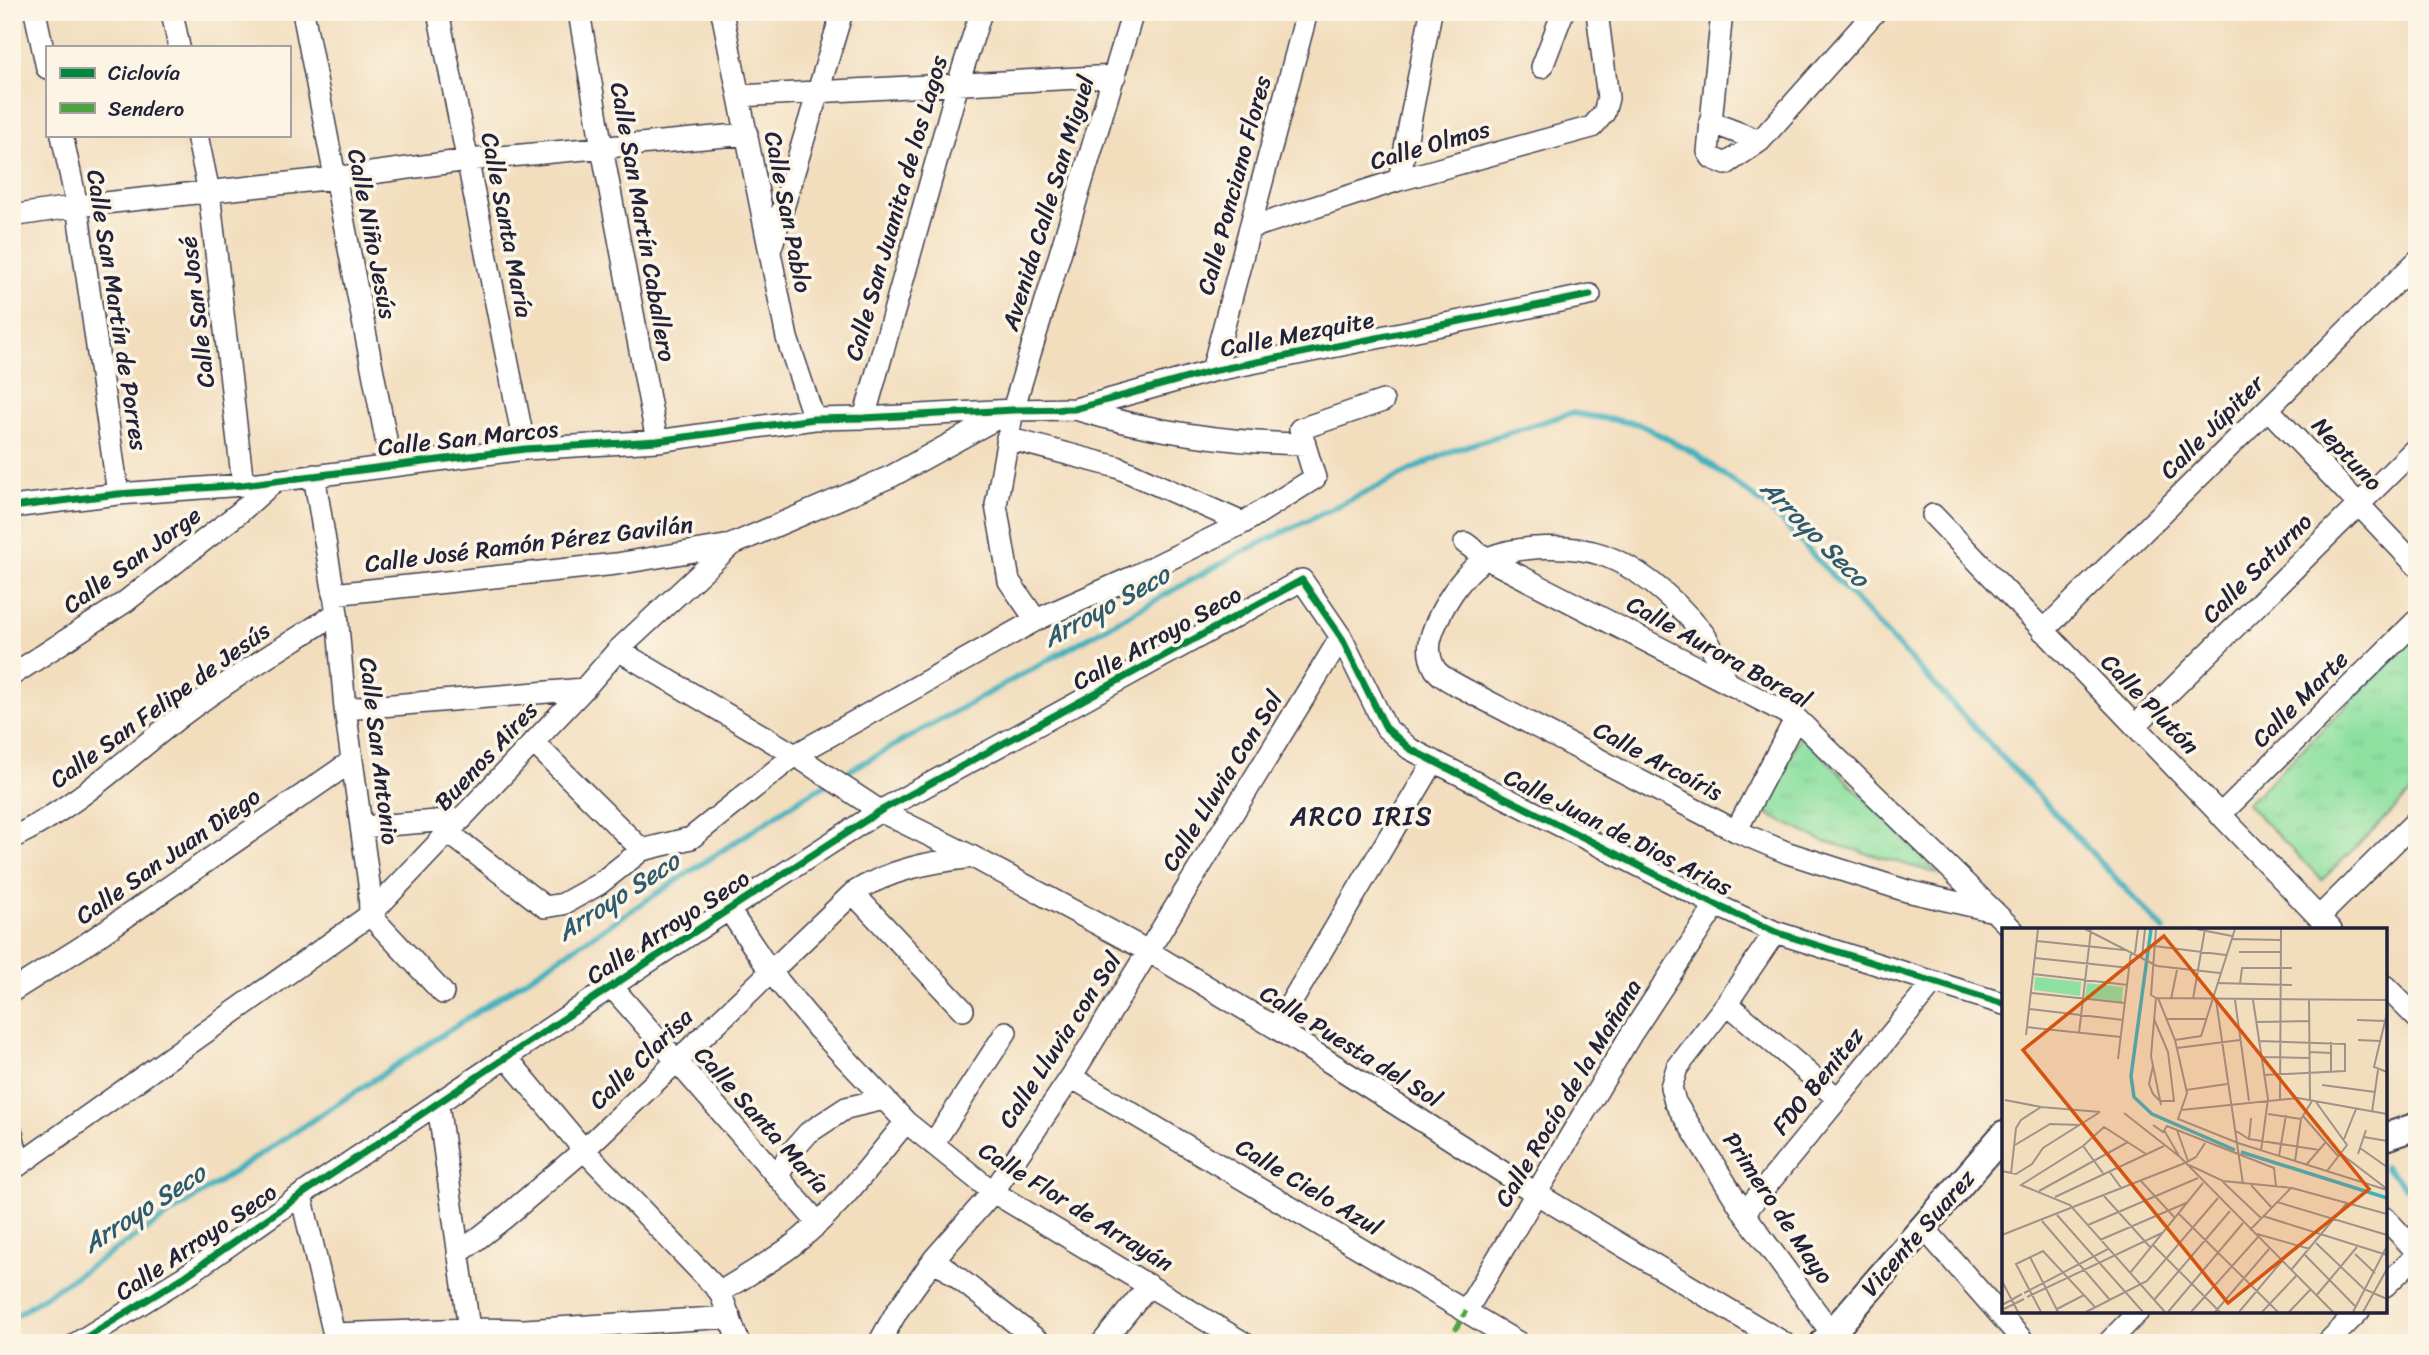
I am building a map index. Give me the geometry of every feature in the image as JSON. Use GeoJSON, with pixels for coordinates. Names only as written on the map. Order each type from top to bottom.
{"type":"FeatureCollection","features":[{"type":"Feature","properties":{"kind":"street"},"geometry":{"type":"LineString","coordinates":[[35,12],[46,63]]}},
{"type":"Feature","properties":{"kind":"street"},"geometry":{"type":"LineString","coordinates":[[172,12],[179,46]]}},
{"type":"Feature","properties":{"kind":"street","name":"Calle Niño Jesús"},"geometry":{"type":"LineString","coordinates":[[303,12],[391,465]]}},
{"type":"Feature","properties":{"kind":"street","name":"Calle Santa María"},"geometry":{"type":"LineString","coordinates":[[438,12],[525,449]]}},
{"type":"Feature","properties":{"kind":"street","name":"Calle San Martín Caballero"},"geometry":{"type":"LineString","coordinates":[[579,12],[657,441]]}},
{"type":"Feature","properties":{"kind":"street","name":"Calle San Pablo"},"geometry":{"type":"LineString","coordinates":[[722,12],[787,338],[814,419]]}},
{"type":"Feature","properties":{"kind":"street"},"geometry":{"type":"LineString","coordinates":[[771,251],[842,12]]}},
{"type":"Feature","properties":{"kind":"street","name":"Calle San Juanita de los Lagos"},"geometry":{"type":"LineString","coordinates":[[864,418],[958,84],[981,12]]}},
{"type":"Feature","properties":{"kind":"street","name":"Avenida Calle San Miguel"},"geometry":{"type":"LineString","coordinates":[[1036,620],[1009,581],[996,505],[1013,410],[1133,12]]}},
{"type":"Feature","properties":{"kind":"street","name":"Calle Ponciano Flores"},"geometry":{"type":"LineString","coordinates":[[1212,371],[1307,12]]}},
{"type":"Feature","properties":{"kind":"street"},"geometry":{"type":"LineString","coordinates":[[1399,180],[1431,12]]}},
{"type":"Feature","properties":{"kind":"street"},"geometry":{"type":"LineString","coordinates":[[1542,67],[1563,12]]}},
{"type":"Feature","properties":{"kind":"street","name":"Calle Olmos"},"geometry":{"type":"LineString","coordinates":[[1250,228],[1399,180],[1592,127],[1604,113],[1608,98],[1597,12]]}},
{"type":"Feature","properties":{"kind":"street"},"geometry":{"type":"LineString","coordinates":[[1722,12],[1709,152],[1712,158],[1726,164],[1760,141],[1875,12]]}},
{"type":"Feature","properties":{"kind":"street"},"geometry":{"type":"LineString","coordinates":[[738,96],[1115,76]]}},
{"type":"Feature","properties":{"kind":"street"},"geometry":{"type":"LineString","coordinates":[[1710,122],[1760,141]]}},
{"type":"Feature","properties":{"kind":"street"},"geometry":{"type":"LineString","coordinates":[[12,216],[468,160],[747,134]]}},
{"type":"Feature","properties":{"kind":"street","name":"Calle San Martín de Porres"},"geometry":{"type":"LineString","coordinates":[[62,136],[77,206],[118,494]]}},
{"type":"Feature","properties":{"kind":"street","name":"Calle San José"},"geometry":{"type":"LineString","coordinates":[[197,136],[209,192],[243,485]]}},
{"type":"Feature","properties":{"kind":"street","name":"Calle Júpiter"},"geometry":{"type":"LineString","coordinates":[[2043,631],[2417,261]]}},
{"type":"Feature","properties":{"kind":"street","name":"Calle Mezquite"},"geometry":{"type":"LineString","coordinates":[[1013,410],[1075,409],[1212,371],[1590,295]]}},
{"type":"Feature","properties":{"kind":"street"},"geometry":{"type":"LineString","coordinates":[[1075,409],[1121,423],[1257,443],[1302,436],[1383,401]]}},
{"type":"Feature","properties":{"kind":"street","name":"Neptuno"},"geometry":{"type":"LineString","coordinates":[[2268,409],[2417,566]]}},
{"type":"Feature","properties":{"kind":"street","name":"Calle San Marcos"},"geometry":{"type":"LineString","coordinates":[[12,507],[118,494],[243,485],[525,449],[657,441],[814,419],[1013,410]]}},
{"type":"Feature","properties":{"kind":"street","name":"Buenos Aires"},"geometry":{"type":"LineString","coordinates":[[16,1168],[370,915],[534,743],[618,650],[731,545],[892,476],[1013,410]]}},
{"type":"Feature","properties":{"kind":"street"},"geometry":{"type":"LineString","coordinates":[[362,827],[456,826],[545,907],[563,904],[599,884],[642,849],[691,838],[795,755],[1036,620],[1135,576],[1243,523],[1315,478],[1302,436]]}},
{"type":"Feature","properties":{"kind":"street"},"geometry":{"type":"LineString","coordinates":[[1007,438],[1117,467],[1243,523]]}},
{"type":"Feature","properties":{"kind":"street","name":"Calle Saturno"},"geometry":{"type":"LineString","coordinates":[[2135,726],[2417,447]]}},
{"type":"Feature","properties":{"kind":"street","name":"Calle San Antonio"},"geometry":{"type":"LineString","coordinates":[[314,475],[335,603],[345,709],[369,884],[370,915]]}},
{"type":"Feature","properties":{"kind":"street","name":"Calle San Jorge"},"geometry":{"type":"LineString","coordinates":[[12,675],[125,602],[239,513],[276,480]]}},
{"type":"Feature","properties":{"kind":"street","name":"Calle Plutón"},"geometry":{"type":"LineString","coordinates":[[1933,515],[2325,923]]}},
{"type":"Feature","properties":{"kind":"street","name":"Calle Aurora Boreal"},"geometry":{"type":"LineString","coordinates":[[1465,543],[1487,559],[1796,718],[2011,928]]}},
{"type":"Feature","properties":{"kind":"street","name":"Calle José Ramón Pérez Gavilán"},"geometry":{"type":"LineString","coordinates":[[335,603],[616,564],[731,545]]}},
{"type":"Feature","properties":{"kind":"street"},"geometry":{"type":"LineString","coordinates":[[1487,559],[1524,549],[1567,548],[1603,555],[1641,575],[1684,612],[1705,636],[1726,681]]}},
{"type":"Feature","properties":{"kind":"street","name":"Calle Arcoíris"},"geometry":{"type":"LineString","coordinates":[[1487,559],[1466,577],[1446,601],[1429,638],[1430,657],[1437,672],[1470,692],[1736,831],[1829,868],[1907,891],[1994,911]]}},
{"type":"Feature","properties":{"kind":"street","name":"Calle Juan de Dios Arias"},"geometry":{"type":"LineString","coordinates":[[1302,580],[1341,637],[1386,727],[1410,749],[1716,905],[1775,932],[2002,1003]]}},
{"type":"Feature","properties":{"kind":"street","name":"Calle Arroyo Seco"},"geometry":{"type":"LineString","coordinates":[[77,1343],[184,1277],[301,1195],[729,910],[873,806],[1302,580]]}},
{"type":"Feature","properties":{"kind":"street","name":"Calle San Felipe de Jesús"},"geometry":{"type":"LineString","coordinates":[[12,838],[34,827],[78,797],[184,714],[335,603]]}},
{"type":"Feature","properties":{"kind":"street","name":"Calle Marte"},"geometry":{"type":"LineString","coordinates":[[2220,815],[2417,620]]}},
{"type":"Feature","properties":{"kind":"street","name":"Calle Lluvia Con Sol"},"geometry":{"type":"LineString","coordinates":[[1148,951],[1341,637]]}},
{"type":"Feature","properties":{"kind":"street","name":"Calle Puesta del Sol"},"geometry":{"type":"LineString","coordinates":[[618,650],[815,767],[873,806],[1148,951],[1276,1028],[1537,1194],[1784,1343]]}},
{"type":"Feature","properties":{"kind":"street"},"geometry":{"type":"LineString","coordinates":[[345,709],[584,689]]}},
{"type":"Feature","properties":{"kind":"street"},"geometry":{"type":"LineString","coordinates":[[1736,831],[1796,718]]}},
{"type":"Feature","properties":{"kind":"street"},"geometry":{"type":"LineString","coordinates":[[534,743],[642,849]]}},
{"type":"Feature","properties":{"kind":"street","name":"Calle San Juan Diego"},"geometry":{"type":"LineString","coordinates":[[12,991],[82,947],[352,761]]}},
{"type":"Feature","properties":{"kind":"street"},"geometry":{"type":"LineString","coordinates":[[1276,1028],[1434,761]]}},
{"type":"Feature","properties":{"kind":"street"},"geometry":{"type":"LineString","coordinates":[[2325,923],[2417,820]]}},
{"type":"Feature","properties":{"kind":"street","name":"Calle Clarisa"},"geometry":{"type":"LineString","coordinates":[[458,1254],[584,1150],[853,893],[892,873],[930,862],[973,857]]}},
{"type":"Feature","properties":{"kind":"street"},"geometry":{"type":"LineString","coordinates":[[853,893],[963,1010]]}},
{"type":"Feature","properties":{"kind":"street","name":"Calle Rocío de la Mañana"},"geometry":{"type":"LineString","coordinates":[[1466,1311],[1630,1036],[1716,905]]}},
{"type":"Feature","properties":{"kind":"street","name":"Calle Flor de Arrayán"},"geometry":{"type":"LineString","coordinates":[[729,910],[770,971],[818,1029],[906,1122],[993,1192],[1244,1343]]}},
{"type":"Feature","properties":{"kind":"street"},"geometry":{"type":"LineString","coordinates":[[370,915],[443,992]]}},
{"type":"Feature","properties":{"kind":"street"},"geometry":{"type":"LineString","coordinates":[[1775,932],[1727,1003],[1837,1098]]}},
{"type":"Feature","properties":{"kind":"street","name":"Calle Lluvia con Sol"},"geometry":{"type":"LineString","coordinates":[[879,1343],[897,1311],[934,1259],[993,1192],[1071,1077],[1148,951]]}},
{"type":"Feature","properties":{"kind":"street","name":"FDO Benitez"},"geometry":{"type":"LineString","coordinates":[[1744,1213],[1933,983]]}},
{"type":"Feature","properties":{"kind":"street","name":"Calle Santa María"},"geometry":{"type":"LineString","coordinates":[[612,987],[818,1223]]}},
{"type":"Feature","properties":{"kind":"street"},"geometry":{"type":"LineString","coordinates":[[2387,987],[2412,1005]]}},
{"type":"Feature","properties":{"kind":"street","name":"Primero de Mayo"},"geometry":{"type":"LineString","coordinates":[[1727,1003],[1677,1068],[1671,1087],[1675,1102],[1744,1213],[1831,1339]]}},
{"type":"Feature","properties":{"kind":"street"},"geometry":{"type":"LineString","coordinates":[[933,1144],[1006,1032]]}},
{"type":"Feature","properties":{"kind":"street"},"geometry":{"type":"LineString","coordinates":[[507,1058],[584,1150],[720,1292],[739,1343]]}},
{"type":"Feature","properties":{"kind":"street","name":"Calle Cielo Azul"},"geometry":{"type":"LineString","coordinates":[[1071,1077],[1519,1343]]}},
{"type":"Feature","properties":{"kind":"street"},"geometry":{"type":"LineString","coordinates":[[778,1178],[788,1156],[808,1133],[846,1108],[884,1099]]}},
{"type":"Feature","properties":{"kind":"street"},"geometry":{"type":"LineString","coordinates":[[438,1104],[469,1329]]}},
{"type":"Feature","properties":{"kind":"street"},"geometry":{"type":"LineString","coordinates":[[720,1292],[790,1248],[818,1223],[906,1122]]}},
{"type":"Feature","properties":{"kind":"street"},"geometry":{"type":"LineString","coordinates":[[12,1133],[16,1168]]}},
{"type":"Feature","properties":{"kind":"street","name":"Vicente Suarez"},"geometry":{"type":"LineString","coordinates":[[1831,1339],[2002,1136]]}},
{"type":"Feature","properties":{"kind":"street"},"geometry":{"type":"LineString","coordinates":[[301,1195],[335,1338],[730,1317]]}},
{"type":"Feature","properties":{"kind":"street"},"geometry":{"type":"LineString","coordinates":[[2387,1220],[2417,1253],[2387,1284]]}},
{"type":"Feature","properties":{"kind":"street"},"geometry":{"type":"LineString","coordinates":[[1924,1228],[2025,1343]]}},
{"type":"Feature","properties":{"kind":"street"},"geometry":{"type":"LineString","coordinates":[[934,1259],[1041,1343]]}},
{"type":"Feature","properties":{"kind":"street"},"geometry":{"type":"LineString","coordinates":[[1102,1343],[1150,1285]]}},
{"type":"Feature","properties":{"kind":"street"},"geometry":{"type":"LineString","coordinates":[[2108,1343],[2136,1313]]}},
{"type":"Feature","properties":{"kind":"street"},"geometry":{"type":"LineString","coordinates":[[2327,1343],[2357,1313]]}},
{"type":"Feature","properties":{"kind":"green space"},"geometry":{"type":"Polygon","coordinates":[[[2417,636],[2417,787],[2322,880],[2247,804],[2417,636]]]}},
{"type":"Feature","properties":{"kind":"green space"},"geometry":{"type":"Polygon","coordinates":[[[1801,734],[1939,874],[1823,841],[1762,812],[1801,734]]]}},
{"type":"Feature","properties":{"kind":"waterway","name":"Arroyo Seco"},"geometry":{"type":"LineString","coordinates":[[838,777],[1238,554],[1451,451],[1571,413],[1639,424],[1694,453],[1770,509],[2162,928]]}},
{"type":"Feature","properties":{"kind":"waterway","name":"Arroyo Seco"},"geometry":{"type":"LineString","coordinates":[[12,1318],[805,796],[829,783]]}},
{"type":"Feature","properties":{"kind":"waterway","name":"Arroyo Seco"},"geometry":{"type":"LineString","coordinates":[[2387,1169],[2417,1198]]}},
{"type":"Feature","properties":{"kind":"marked path"},"geometry":{"type":"LineString","coordinates":[[1448,1343],[1466,1311]]}},
{"type":"Feature","properties":{"kind":"cycle path"},"geometry":{"type":"LineString","coordinates":[[12,507],[118,494],[243,485],[525,449],[657,441],[814,419],[1075,409],[1212,371],[1590,295]]}},
{"type":"Feature","properties":{"kind":"cycle path"},"geometry":{"type":"LineString","coordinates":[[77,1343],[184,1277],[301,1195],[645,964],[880,811],[1302,580],[1341,637],[1386,728],[1410,749],[1716,905],[1775,932],[2002,1003]]}},
{"type":"Feature","properties":{"kind":"district","name":"ARCO IRIS"},"geometry":{"type":"Point","coordinates":[1362,816]}}]}
